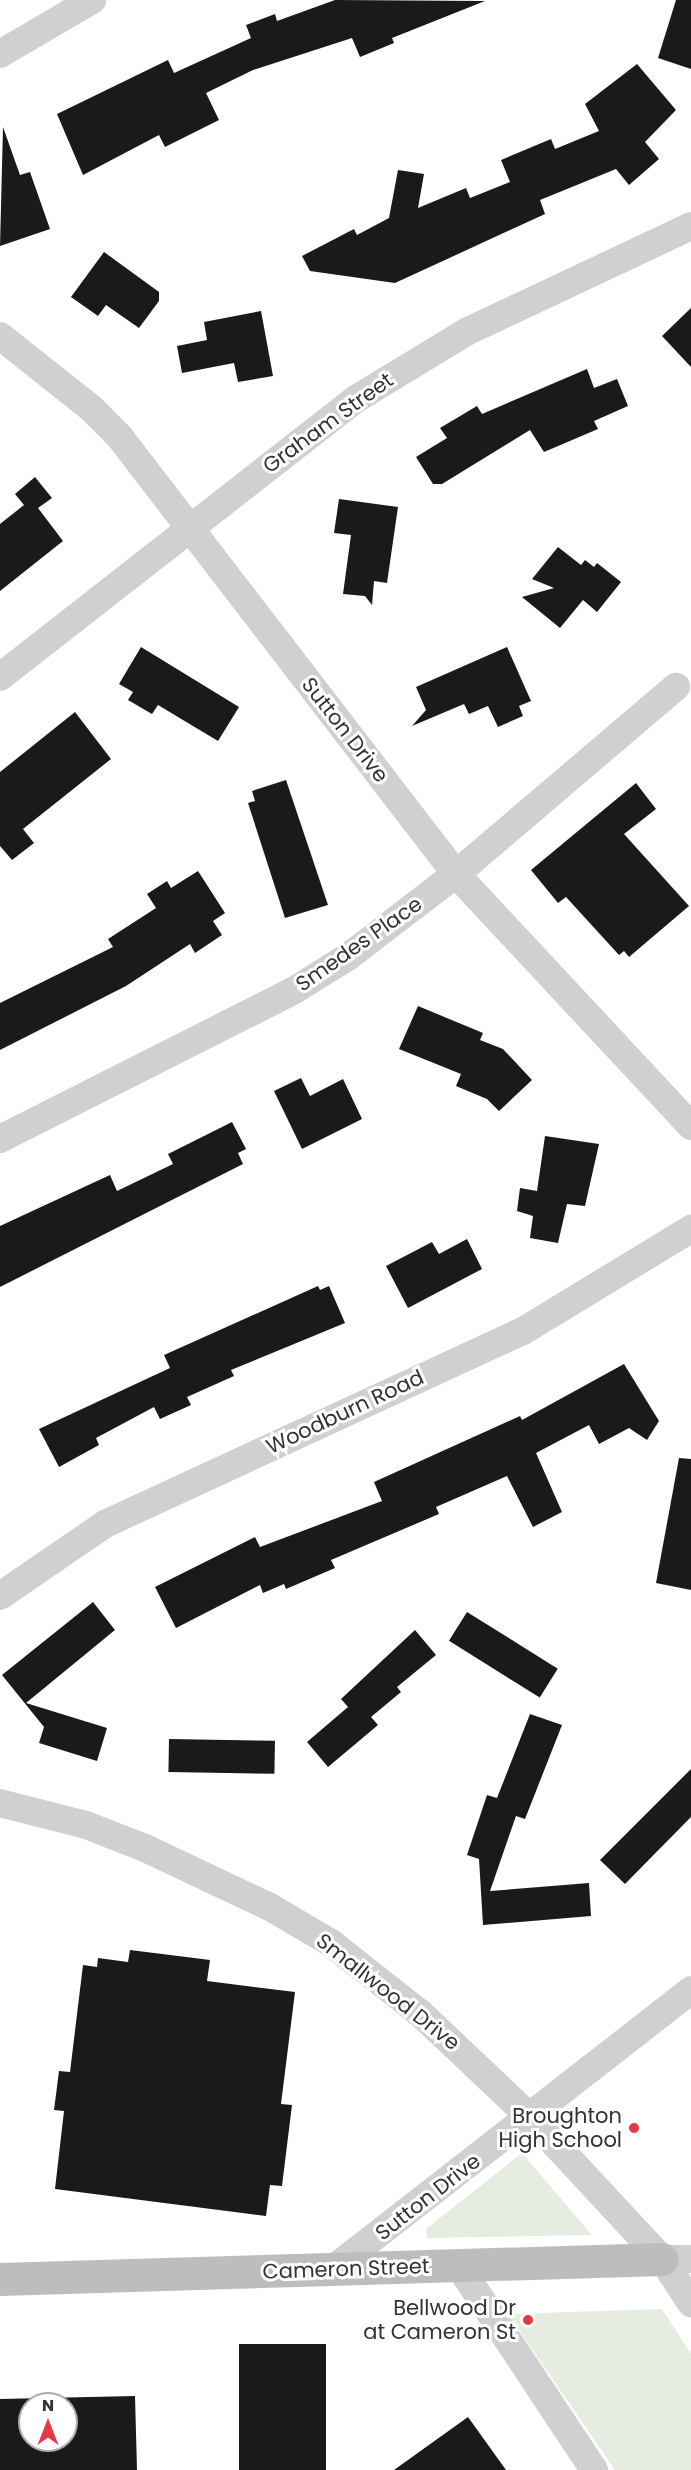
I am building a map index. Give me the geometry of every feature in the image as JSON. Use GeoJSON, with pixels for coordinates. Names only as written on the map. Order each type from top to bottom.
{"type":"FeatureCollection","features":[{"type":"Feature","properties":{"kind":"street"},"geometry":{"type":"LineString","coordinates":[[0,54],[92,0]]}},
{"type":"Feature","properties":{"kind":"street","name":"Graham Street"},"geometry":{"type":"LineString","coordinates":[[0,677],[188,527],[356,399],[411,363],[522,304],[691,226]]}},
{"type":"Feature","properties":{"kind":"street","name":"Sutton Drive"},"geometry":{"type":"LineString","coordinates":[[0,336],[92,408],[188,527],[456,874],[691,1126]]}},
{"type":"Feature","properties":{"kind":"street","name":"Smedes Place"},"geometry":{"type":"LineString","coordinates":[[0,1139],[293,991],[349,956],[456,874],[488,842],[676,687]]}},
{"type":"Feature","properties":{"kind":"street","name":"Woodburn Road"},"geometry":{"type":"LineString","coordinates":[[0,1596],[105,1524],[523,1331],[691,1229]]}},
{"type":"Feature","properties":{"kind":"street","name":"Smallwood Drive"},"geometry":{"type":"LineString","coordinates":[[0,1803],[96,1829],[270,1907],[331,1943],[389,1987],[529,2116],[676,2259],[691,2303]]}},
{"type":"Feature","properties":{"kind":"street","name":"Sutton Drive"},"geometry":{"type":"LineString","coordinates":[[333,2269],[691,1990]]}},
{"type":"Feature","properties":{"kind":"street","name":"Cameron Street"},"geometry":{"type":"LineString","coordinates":[[0,2278],[676,2259]]}},
{"type":"Feature","properties":{"kind":"street"},"geometry":{"type":"LineString","coordinates":[[459,2266],[594,2470]]}},
{"type":"Feature","properties":{"kind":"shaded area"},"geometry":{"type":"Polygon","coordinates":[[[522,2153],[592,2235],[427,2238],[426,2229],[522,2153]]]}},
{"type":"Feature","properties":{"kind":"shaded area"},"geometry":{"type":"Polygon","coordinates":[[[662,2309],[691,2354],[691,2470],[615,2470],[508,2314],[662,2309]]]}},
{"type":"Feature","properties":{"kind":"building"},"geometry":{"type":"Polygon","coordinates":[[[335,0],[485,1],[392,38],[394,43],[360,57],[352,38],[253,70],[206,93],[219,120],[165,147],[159,135],[83,175],[57,114],[168,60],[174,73],[251,38],[246,25],[275,14],[277,21],[335,0]]]}},
{"type":"Feature","properties":{"kind":"building"},"geometry":{"type":"Polygon","coordinates":[[[676,0],[691,0],[691,69],[658,58],[676,0]]]}},
{"type":"Feature","properties":{"kind":"building"},"geometry":{"type":"Polygon","coordinates":[[[637,64],[676,110],[645,142],[659,159],[629,185],[616,169],[540,200],[545,214],[395,283],[310,271],[302,256],[354,229],[357,235],[389,218],[398,170],[424,174],[418,208],[466,188],[470,198],[510,182],[501,160],[551,139],[555,149],[599,131],[585,104],[637,64]]]}},
{"type":"Feature","properties":{"kind":"building"},"geometry":{"type":"Polygon","coordinates":[[[3,127],[20,175],[30,172],[50,229],[0,246],[3,127]]]}},
{"type":"Feature","properties":{"kind":"building"},"geometry":{"type":"Polygon","coordinates":[[[104,252],[159,292],[159,301],[139,328],[106,305],[98,316],[71,297],[104,252]]]}},
{"type":"Feature","properties":{"kind":"building"},"geometry":{"type":"Polygon","coordinates":[[[691,308],[691,367],[662,336],[691,308]]]}},
{"type":"Feature","properties":{"kind":"building"},"geometry":{"type":"Polygon","coordinates":[[[261,311],[273,376],[238,382],[234,363],[182,373],[177,346],[207,340],[204,322],[261,311]]]}},
{"type":"Feature","properties":{"kind":"building"},"geometry":{"type":"Polygon","coordinates":[[[587,369],[594,388],[617,379],[628,406],[594,421],[598,429],[544,452],[530,430],[442,484],[433,484],[416,457],[447,438],[440,428],[477,406],[482,414],[587,369]]]}},
{"type":"Feature","properties":{"kind":"building"},"geometry":{"type":"Polygon","coordinates":[[[35,477],[52,498],[38,508],[63,541],[0,591],[0,524],[24,505],[15,494],[35,477]]]}},
{"type":"Feature","properties":{"kind":"building"},"geometry":{"type":"Polygon","coordinates":[[[339,499],[398,507],[387,583],[374,581],[372,605],[365,596],[343,594],[351,535],[334,533],[339,499]]]}},
{"type":"Feature","properties":{"kind":"building"},"geometry":{"type":"Polygon","coordinates":[[[558,547],[581,565],[585,560],[594,567],[597,563],[621,582],[597,612],[583,600],[560,628],[522,597],[554,588],[532,579],[558,547]]]}},
{"type":"Feature","properties":{"kind":"building"},"geometry":{"type":"Polygon","coordinates":[[[141,647],[239,707],[218,741],[158,705],[152,714],[128,700],[133,692],[119,684],[141,647]]]}},
{"type":"Feature","properties":{"kind":"building"},"geometry":{"type":"Polygon","coordinates":[[[507,647],[531,701],[519,706],[523,716],[498,727],[488,706],[469,714],[464,704],[412,726],[426,710],[416,687],[507,647]]]}},
{"type":"Feature","properties":{"kind":"building"},"geometry":{"type":"Polygon","coordinates":[[[75,712],[111,759],[23,829],[34,843],[12,860],[0,846],[0,772],[75,712]]]}},
{"type":"Feature","properties":{"kind":"building"},"geometry":{"type":"Polygon","coordinates":[[[286,780],[328,905],[285,918],[248,803],[255,801],[252,791],[286,780]]]}},
{"type":"Feature","properties":{"kind":"building"},"geometry":{"type":"Polygon","coordinates":[[[636,783],[656,809],[624,834],[689,906],[629,957],[624,951],[619,955],[566,897],[558,903],[531,870],[636,783]]]}},
{"type":"Feature","properties":{"kind":"building"},"geometry":{"type":"Polygon","coordinates":[[[198,871],[225,913],[213,921],[222,935],[195,953],[190,944],[126,986],[0,1050],[0,1003],[113,947],[108,939],[156,908],[147,894],[167,881],[171,888],[198,871]]]}},
{"type":"Feature","properties":{"kind":"building"},"geometry":{"type":"Polygon","coordinates":[[[418,1006],[483,1033],[480,1040],[503,1049],[532,1080],[499,1111],[487,1099],[456,1086],[461,1074],[399,1049],[418,1006]]]}},
{"type":"Feature","properties":{"kind":"building"},"geometry":{"type":"Polygon","coordinates":[[[301,1078],[310,1096],[343,1079],[362,1119],[302,1149],[274,1091],[301,1078]]]}},
{"type":"Feature","properties":{"kind":"building"},"geometry":{"type":"Polygon","coordinates":[[[232,1122],[246,1149],[238,1153],[243,1164],[0,1287],[0,1226],[110,1175],[117,1191],[173,1164],[168,1154],[232,1122]]]}},
{"type":"Feature","properties":{"kind":"building"},"geometry":{"type":"Polygon","coordinates":[[[545,1136],[599,1144],[585,1206],[567,1204],[558,1243],[530,1238],[533,1216],[517,1211],[520,1188],[537,1191],[545,1136]]]}},
{"type":"Feature","properties":{"kind":"building"},"geometry":{"type":"Polygon","coordinates":[[[467,1239],[482,1269],[408,1308],[386,1266],[432,1242],[439,1254],[467,1239]]]}},
{"type":"Feature","properties":{"kind":"building"},"geometry":{"type":"Polygon","coordinates":[[[318,1286],[320,1290],[329,1286],[345,1323],[231,1370],[234,1376],[187,1397],[191,1405],[160,1419],[154,1407],[96,1438],[99,1445],[59,1467],[39,1429],[170,1368],[164,1355],[318,1286]]]}},
{"type":"Feature","properties":{"kind":"building"},"geometry":{"type":"Polygon","coordinates":[[[624,1364],[659,1421],[647,1440],[629,1428],[599,1444],[589,1425],[536,1453],[562,1512],[533,1527],[507,1476],[436,1507],[439,1514],[331,1560],[335,1568],[286,1589],[284,1584],[263,1593],[260,1585],[176,1628],[155,1587],[255,1537],[260,1547],[382,1501],[374,1482],[520,1416],[522,1420],[624,1364]]]}},
{"type":"Feature","properties":{"kind":"building"},"geometry":{"type":"Polygon","coordinates":[[[679,1458],[691,1459],[691,1590],[656,1583],[679,1458]]]}},
{"type":"Feature","properties":{"kind":"building"},"geometry":{"type":"Polygon","coordinates":[[[93,1602],[115,1630],[26,1703],[107,1728],[97,1761],[39,1743],[44,1727],[2,1675],[93,1602]]]}},
{"type":"Feature","properties":{"kind":"building"},"geometry":{"type":"Polygon","coordinates":[[[467,1612],[558,1669],[540,1698],[449,1641],[467,1612]]]}},
{"type":"Feature","properties":{"kind":"building"},"geometry":{"type":"Polygon","coordinates":[[[415,1630],[436,1655],[397,1687],[401,1692],[371,1717],[378,1725],[328,1767],[307,1742],[348,1707],[341,1699],[415,1630]]]}},
{"type":"Feature","properties":{"kind":"building"},"geometry":{"type":"Polygon","coordinates":[[[530,1714],[562,1725],[525,1819],[516,1816],[490,1891],[589,1883],[591,1916],[483,1925],[479,1859],[467,1855],[487,1795],[497,1798],[530,1714]]]}},
{"type":"Feature","properties":{"kind":"building"},"geometry":{"type":"Polygon","coordinates":[[[169,1739],[275,1741],[274,1774],[168,1772],[169,1739]]]}},
{"type":"Feature","properties":{"kind":"building"},"geometry":{"type":"Polygon","coordinates":[[[691,1769],[691,1817],[625,1884],[600,1860],[691,1769]]]}},
{"type":"Feature","properties":{"kind":"building"},"geometry":{"type":"Polygon","coordinates":[[[130,1950],[210,1960],[207,1981],[295,1992],[281,2104],[292,2105],[282,2186],[270,2185],[266,2216],[55,2189],[64,2111],[54,2110],[59,2071],[70,2072],[83,1965],[97,1967],[98,1958],[128,1962],[130,1950]]]}},
{"type":"Feature","properties":{"kind":"building"},"geometry":{"type":"Polygon","coordinates":[[[239,2344],[326,2344],[326,2470],[239,2470],[239,2344]]]}},
{"type":"Feature","properties":{"kind":"building"},"geometry":{"type":"Polygon","coordinates":[[[135,2396],[137,2470],[0,2470],[0,2399],[18,2399],[18,2452],[78,2452],[78,2397],[135,2396]]]}},
{"type":"Feature","properties":{"kind":"building"},"geometry":{"type":"Polygon","coordinates":[[[468,2417],[506,2470],[394,2470],[468,2417]]]}},
{"type":"Feature","properties":{"kind":"place","name":"Broughton High School"},"geometry":{"type":"Point","coordinates":[634,2128]}},
{"type":"Feature","properties":{"kind":"place","name":"Bellwood Dr at Cameron St"},"geometry":{"type":"Point","coordinates":[528,2320]}}]}
